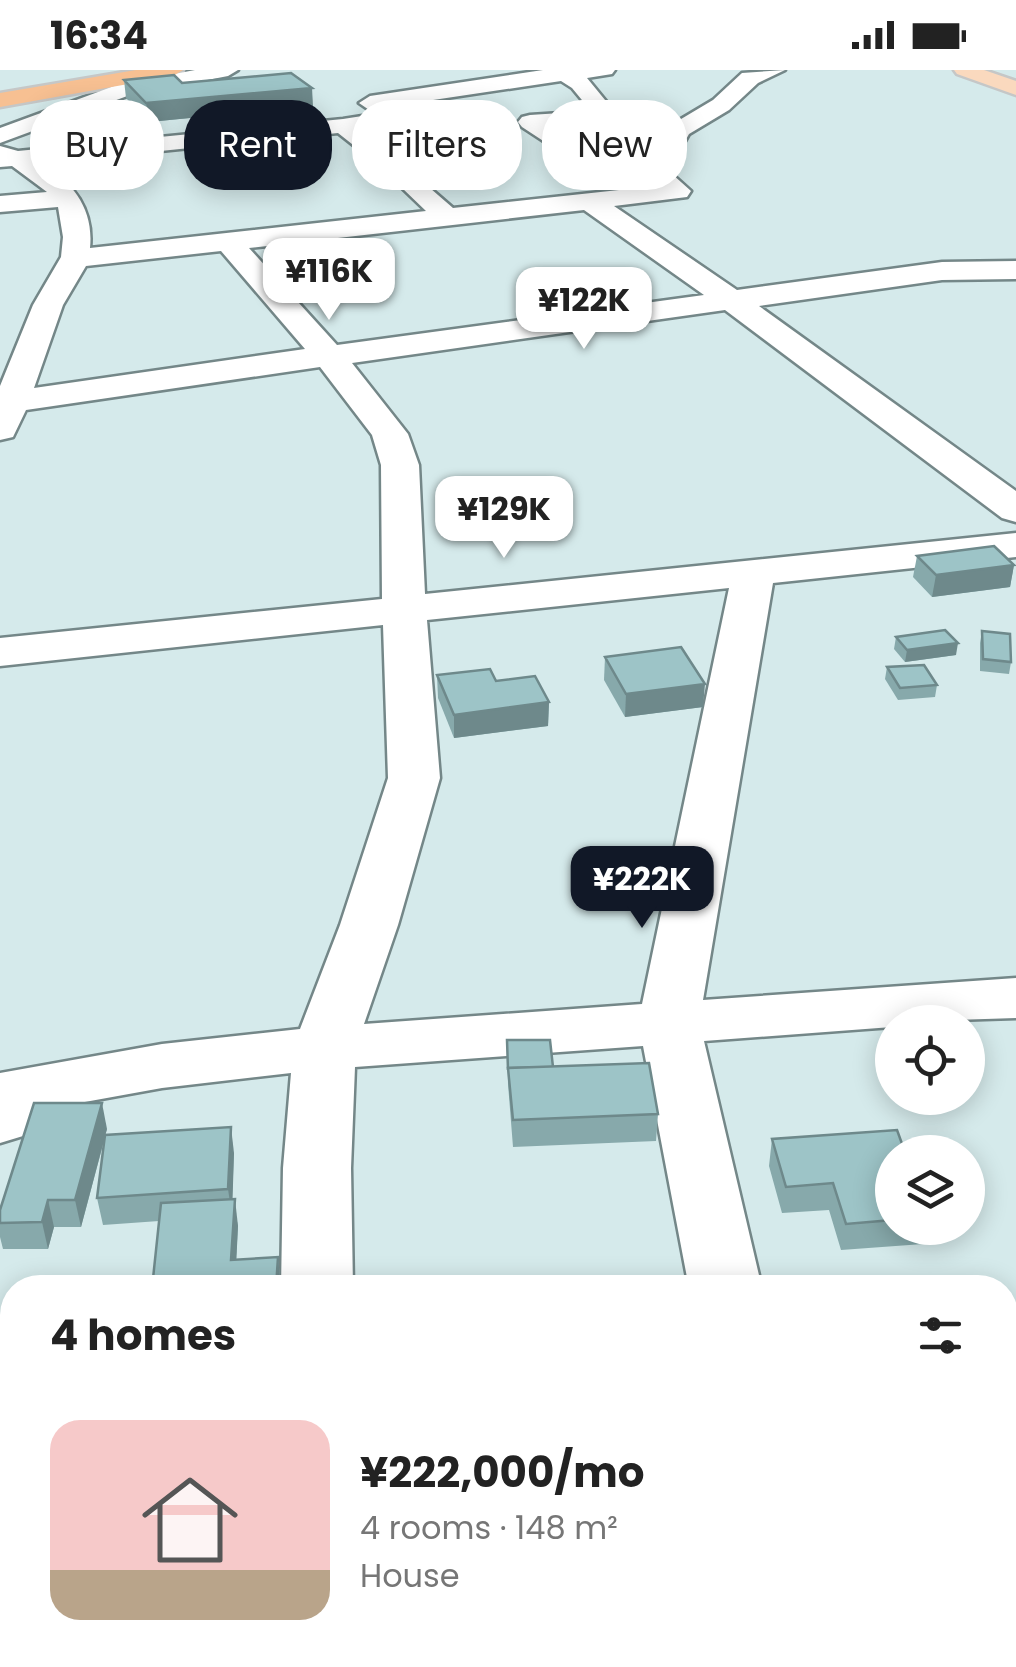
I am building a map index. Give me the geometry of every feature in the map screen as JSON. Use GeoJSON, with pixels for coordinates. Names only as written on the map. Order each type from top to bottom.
{"type":"FeatureCollection","features":[{"type":"Feature","properties":{"kind":"highway"},"geometry":{"type":"LineString","coordinates":[[0,88],[77,70]]}},
{"type":"Feature","properties":{"kind":"highway"},"geometry":{"type":"LineString","coordinates":[[0,88],[95,70]]}},
{"type":"Feature","properties":{"kind":"highway"},"geometry":{"type":"LineString","coordinates":[[0,104],[148,70]]}},
{"type":"Feature","properties":{"kind":"highway"},"geometry":{"type":"LineString","coordinates":[[58,90],[173,70]]}},
{"type":"Feature","properties":{"kind":"main road"},"geometry":{"type":"LineString","coordinates":[[964,70],[1016,88]]}},
{"type":"Feature","properties":{"kind":"street"},"geometry":{"type":"LineString","coordinates":[[3,152],[125,90],[228,70]]}},
{"type":"Feature","properties":{"kind":"street"},"geometry":{"type":"LineString","coordinates":[[384,100],[497,75],[605,70]]}},
{"type":"Feature","properties":{"kind":"street"},"geometry":{"type":"LineString","coordinates":[[687,125],[750,78],[775,70]]}},
{"type":"Feature","properties":{"kind":"street"},"geometry":{"type":"LineString","coordinates":[[562,73],[580,84],[593,100]]}},
{"type":"Feature","properties":{"kind":"street"},"geometry":{"type":"LineString","coordinates":[[542,121],[530,122],[542,130]]}},
{"type":"Feature","properties":{"kind":"street"},"geometry":{"type":"LineString","coordinates":[[3,152],[352,125]]}},
{"type":"Feature","properties":{"kind":"street"},"geometry":{"type":"LineString","coordinates":[[342,126],[385,158],[446,216]]}},
{"type":"Feature","properties":{"kind":"street"},"geometry":{"type":"LineString","coordinates":[[3,152],[52,180],[67,198],[75,222],[74,259],[50,302],[6,415]]}},
{"type":"Feature","properties":{"kind":"street"},"geometry":{"type":"LineString","coordinates":[[74,259],[677,190]]}},
{"type":"Feature","properties":{"kind":"street"},"geometry":{"type":"LineString","coordinates":[[0,204],[67,198]]}},
{"type":"Feature","properties":{"kind":"street"},"geometry":{"type":"LineString","coordinates":[[589,200],[732,300],[1016,510]]}},
{"type":"Feature","properties":{"kind":"street"},"geometry":{"type":"LineString","coordinates":[[228,242],[329,356],[390,434],[400,466],[414,778],[369,925],[324,1048],[317,1168],[317,1275]]}},
{"type":"Feature","properties":{"kind":"street"},"geometry":{"type":"LineString","coordinates":[[6,415],[329,356],[942,272],[1016,270]]}},
{"type":"Feature","properties":{"kind":"street"},"geometry":{"type":"LineString","coordinates":[[15,303],[50,302]]}},
{"type":"Feature","properties":{"kind":"street"},"geometry":{"type":"LineString","coordinates":[[0,652],[1016,545]]}},
{"type":"Feature","properties":{"kind":"street"},"geometry":{"type":"LineString","coordinates":[[723,1275],[669,1022],[754,572]]}},
{"type":"Feature","properties":{"kind":"street"},"geometry":{"type":"LineString","coordinates":[[0,1119],[8,1093],[162,1066],[324,1048],[1016,998]]}},
{"type":"Feature","properties":{"kind":"building"},"geometry":{"type":"Polygon","coordinates":[[[291,73],[312,88],[164,101],[143,100],[124,80],[174,75],[182,83],[291,73]]]}},
{"type":"Feature","properties":{"kind":"building"},"geometry":{"type":"Polygon","coordinates":[[[994,546],[1014,565],[936,575],[917,556],[994,546]]]}},
{"type":"Feature","properties":{"kind":"building"},"geometry":{"type":"Polygon","coordinates":[[[945,630],[958,643],[907,650],[896,637],[945,630]]]}},
{"type":"Feature","properties":{"kind":"building"},"geometry":{"type":"Polygon","coordinates":[[[982,631],[1010,634],[1011,662],[983,659],[982,631]]]}},
{"type":"Feature","properties":{"kind":"building"},"geometry":{"type":"Polygon","coordinates":[[[681,647],[705,684],[626,694],[605,657],[681,647]]]}},
{"type":"Feature","properties":{"kind":"building"},"geometry":{"type":"Polygon","coordinates":[[[924,665],[937,685],[900,688],[887,667],[924,665]]]}},
{"type":"Feature","properties":{"kind":"building"},"geometry":{"type":"Polygon","coordinates":[[[490,669],[496,681],[535,676],[549,702],[454,715],[437,675],[490,669]]]}},
{"type":"Feature","properties":{"kind":"building"},"geometry":{"type":"Polygon","coordinates":[[[507,1040],[550,1040],[553,1067],[508,1070],[507,1040]]]}},
{"type":"Feature","properties":{"kind":"building"},"geometry":{"type":"Polygon","coordinates":[[[649,1063],[658,1114],[513,1120],[508,1068],[649,1063]]]}},
{"type":"Feature","properties":{"kind":"building"},"geometry":{"type":"Polygon","coordinates":[[[34,1103],[102,1103],[75,1200],[48,1200],[42,1222],[0,1223],[0,1210],[34,1103]]]}},
{"type":"Feature","properties":{"kind":"building"},"geometry":{"type":"Polygon","coordinates":[[[231,1127],[228,1189],[97,1198],[105,1135],[231,1127]]]}},
{"type":"Feature","properties":{"kind":"building"},"geometry":{"type":"Polygon","coordinates":[[[897,1130],[899,1135],[875,1135],[875,1221],[846,1224],[833,1183],[786,1187],[772,1139],[897,1130]]]}},
{"type":"Feature","properties":{"kind":"building"},"geometry":{"type":"Polygon","coordinates":[[[235,1199],[231,1260],[278,1257],[277,1275],[153,1275],[161,1203],[235,1199]]]}}]}
